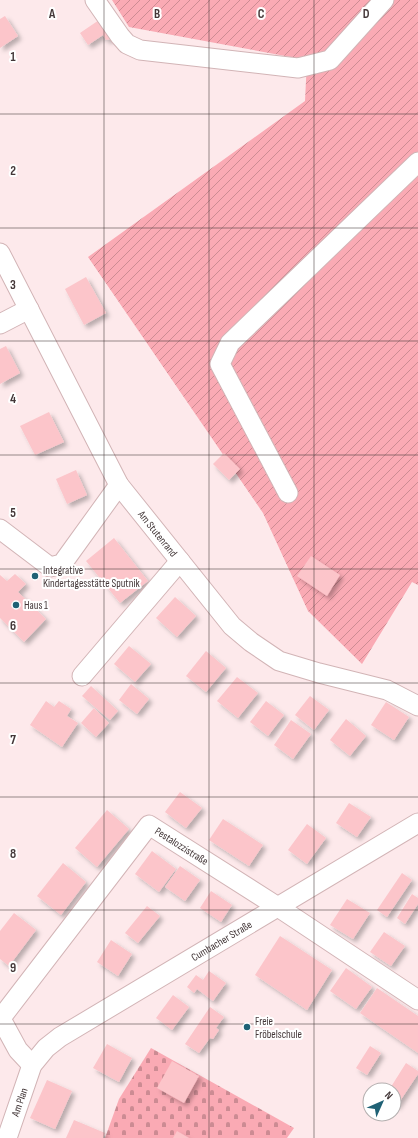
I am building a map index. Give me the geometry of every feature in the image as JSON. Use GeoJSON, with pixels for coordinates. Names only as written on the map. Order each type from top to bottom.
{"type":"FeatureCollection","features":[{"type":"Feature","properties":{"kind":"street"},"geometry":{"type":"LineString","coordinates":[[95,0],[127,44],[140,50],[298,68],[330,60],[384,0]]}},
{"type":"Feature","properties":{"kind":"street"},"geometry":{"type":"LineString","coordinates":[[288,493],[220,364],[230,344],[418,162]]}},
{"type":"Feature","properties":{"kind":"street","name":"Am Stutenrand"},"geometry":{"type":"LineString","coordinates":[[0,253],[118,485],[232,626],[251,642],[279,661],[319,673],[387,690],[418,706]]}},
{"type":"Feature","properties":{"kind":"street"},"geometry":{"type":"LineString","coordinates":[[0,324],[28,309]]}},
{"type":"Feature","properties":{"kind":"street"},"geometry":{"type":"LineString","coordinates":[[0,529],[50,567],[62,564],[118,485]]}},
{"type":"Feature","properties":{"kind":"street"},"geometry":{"type":"LineString","coordinates":[[82,676],[180,561]]}},
{"type":"Feature","properties":{"kind":"street","name":"Cumbacher Straße"},"geometry":{"type":"LineString","coordinates":[[32,1065],[46,1048],[60,1037],[418,823]]}},
{"type":"Feature","properties":{"kind":"street","name":"Pestalozzistraße"},"geometry":{"type":"LineString","coordinates":[[0,1017],[148,824],[278,907],[418,1000]]}},
{"type":"Feature","properties":{"kind":"street"},"geometry":{"type":"LineString","coordinates":[[0,1017],[18,1050],[32,1065]]}},
{"type":"Feature","properties":{"kind":"street","name":"Am Plan"},"geometry":{"type":"LineString","coordinates":[[7,1138],[32,1065]]}},
{"type":"Feature","properties":{"kind":"green space"},"geometry":{"type":"Polygon","coordinates":[[[112,0],[418,0],[418,585],[412,582],[362,664],[308,611],[263,513],[88,257],[305,101],[307,60],[129,27],[112,0]]]}},
{"type":"Feature","properties":{"kind":"green space"},"geometry":{"type":"Polygon","coordinates":[[[151,1048],[294,1128],[287,1138],[105,1138],[119,1099],[151,1048]]]}},
{"type":"Feature","properties":{"kind":"building"},"geometry":{"type":"Polygon","coordinates":[[[5,16],[18,36],[0,48],[0,19],[5,16]]]}},
{"type":"Feature","properties":{"kind":"building"},"geometry":{"type":"Polygon","coordinates":[[[102,18],[116,38],[106,40],[103,35],[88,45],[80,33],[102,18]]]}},
{"type":"Feature","properties":{"kind":"building"},"geometry":{"type":"Polygon","coordinates":[[[86,277],[106,313],[84,325],[65,289],[86,277]]]}},
{"type":"Feature","properties":{"kind":"building"},"geometry":{"type":"Polygon","coordinates":[[[6,346],[20,373],[0,384],[0,349],[6,346]]]}},
{"type":"Feature","properties":{"kind":"building"},"geometry":{"type":"Polygon","coordinates":[[[49,412],[64,442],[35,455],[20,426],[49,412]]]}},
{"type":"Feature","properties":{"kind":"building"},"geometry":{"type":"Polygon","coordinates":[[[224,453],[240,469],[229,480],[213,464],[224,453]]]}},
{"type":"Feature","properties":{"kind":"building"},"geometry":{"type":"Polygon","coordinates":[[[76,470],[87,495],[67,504],[56,479],[76,470]]]}},
{"type":"Feature","properties":{"kind":"building"},"geometry":{"type":"Polygon","coordinates":[[[114,538],[148,581],[120,603],[86,561],[114,538]]]}},
{"type":"Feature","properties":{"kind":"building"},"geometry":{"type":"Polygon","coordinates":[[[311,556],[340,575],[327,596],[297,576],[311,556]]]}},
{"type":"Feature","properties":{"kind":"building","name":"Haus 1"},"geometry":{"type":"Polygon","coordinates":[[[15,574],[26,584],[18,592],[46,619],[24,642],[0,618],[0,575],[7,581],[15,574]]]}},
{"type":"Feature","properties":{"kind":"building"},"geometry":{"type":"Polygon","coordinates":[[[175,597],[196,616],[177,637],[156,618],[175,597]]]}},
{"type":"Feature","properties":{"kind":"building"},"geometry":{"type":"Polygon","coordinates":[[[129,646],[151,664],[135,682],[114,664],[129,646]]]}},
{"type":"Feature","properties":{"kind":"building"},"geometry":{"type":"Polygon","coordinates":[[[206,651],[226,668],[206,692],[186,676],[206,651]]]}},
{"type":"Feature","properties":{"kind":"building"},"geometry":{"type":"Polygon","coordinates":[[[237,677],[258,693],[238,718],[217,701],[237,677]]]}},
{"type":"Feature","properties":{"kind":"building"},"geometry":{"type":"Polygon","coordinates":[[[131,684],[149,699],[137,714],[119,700],[131,684]]]}},
{"type":"Feature","properties":{"kind":"building"},"geometry":{"type":"Polygon","coordinates":[[[91,686],[118,711],[110,720],[82,696],[91,686]]]}},
{"type":"Feature","properties":{"kind":"building"},"geometry":{"type":"Polygon","coordinates":[[[310,696],[329,710],[314,730],[295,715],[310,696]]]}},
{"type":"Feature","properties":{"kind":"building"},"geometry":{"type":"Polygon","coordinates":[[[46,701],[54,707],[59,701],[71,709],[67,716],[78,723],[62,747],[30,725],[46,701]]]}},
{"type":"Feature","properties":{"kind":"building"},"geometry":{"type":"Polygon","coordinates":[[[266,701],[284,715],[268,736],[250,722],[266,701]]]}},
{"type":"Feature","properties":{"kind":"building"},"geometry":{"type":"Polygon","coordinates":[[[386,702],[409,717],[394,740],[371,725],[386,702]]]}},
{"type":"Feature","properties":{"kind":"building"},"geometry":{"type":"Polygon","coordinates":[[[94,708],[109,723],[96,737],[81,723],[94,708]]]}},
{"type":"Feature","properties":{"kind":"building"},"geometry":{"type":"Polygon","coordinates":[[[346,719],[366,736],[350,756],[330,740],[346,719]]]}},
{"type":"Feature","properties":{"kind":"building"},"geometry":{"type":"Polygon","coordinates":[[[291,720],[311,734],[293,759],[274,745],[291,720]]]}},
{"type":"Feature","properties":{"kind":"building"},"geometry":{"type":"Polygon","coordinates":[[[180,792],[202,808],[186,828],[165,812],[180,792]]]}},
{"type":"Feature","properties":{"kind":"building"},"geometry":{"type":"Polygon","coordinates":[[[349,803],[371,817],[357,837],[336,823],[349,803]]]}},
{"type":"Feature","properties":{"kind":"building"},"geometry":{"type":"Polygon","coordinates":[[[107,810],[129,829],[97,867],[75,848],[107,810]]]}},
{"type":"Feature","properties":{"kind":"building"},"geometry":{"type":"Polygon","coordinates":[[[223,819],[263,845],[249,866],[209,840],[223,819]]]}},
{"type":"Feature","properties":{"kind":"building"},"geometry":{"type":"Polygon","coordinates":[[[307,824],[326,838],[307,864],[288,850],[307,824]]]}},
{"type":"Feature","properties":{"kind":"building"},"geometry":{"type":"Polygon","coordinates":[[[152,851],[176,869],[159,892],[135,874],[152,851]]]}},
{"type":"Feature","properties":{"kind":"building"},"geometry":{"type":"Polygon","coordinates":[[[63,863],[86,882],[61,915],[37,896],[63,863]]]}},
{"type":"Feature","properties":{"kind":"building"},"geometry":{"type":"Polygon","coordinates":[[[180,866],[200,880],[185,901],[165,887],[180,866]]]}},
{"type":"Feature","properties":{"kind":"building"},"geometry":{"type":"Polygon","coordinates":[[[402,873],[412,880],[387,917],[377,910],[402,873]]]}},
{"type":"Feature","properties":{"kind":"building"},"geometry":{"type":"Polygon","coordinates":[[[211,891],[232,905],[221,922],[200,908],[211,891]]]}},
{"type":"Feature","properties":{"kind":"building"},"geometry":{"type":"Polygon","coordinates":[[[412,894],[418,898],[418,904],[405,924],[397,918],[412,894]]]}},
{"type":"Feature","properties":{"kind":"building"},"geometry":{"type":"Polygon","coordinates":[[[347,899],[370,913],[353,939],[330,925],[347,899]]]}},
{"type":"Feature","properties":{"kind":"building"},"geometry":{"type":"Polygon","coordinates":[[[147,906],[160,916],[138,943],[125,933],[147,906]]]}},
{"type":"Feature","properties":{"kind":"building"},"geometry":{"type":"Polygon","coordinates":[[[14,913],[36,930],[9,966],[0,959],[0,931],[14,913]]]}},
{"type":"Feature","properties":{"kind":"building"},"geometry":{"type":"Polygon","coordinates":[[[384,932],[405,946],[391,966],[370,952],[384,932]]]}},
{"type":"Feature","properties":{"kind":"building"},"geometry":{"type":"Polygon","coordinates":[[[280,936],[332,970],[307,1010],[255,975],[280,936]]]}},
{"type":"Feature","properties":{"kind":"building"},"geometry":{"type":"Polygon","coordinates":[[[111,940],[132,954],[118,976],[97,962],[111,940]]]}},
{"type":"Feature","properties":{"kind":"building"},"geometry":{"type":"Polygon","coordinates":[[[346,968],[372,987],[356,1009],[330,991],[346,968]]]}},
{"type":"Feature","properties":{"kind":"building"},"geometry":{"type":"Polygon","coordinates":[[[209,971],[226,983],[213,1001],[197,989],[194,993],[187,987],[196,975],[203,980],[209,971]]]}},
{"type":"Feature","properties":{"kind":"building"},"geometry":{"type":"Polygon","coordinates":[[[377,988],[418,1016],[418,1053],[360,1013],[377,988]]]}},
{"type":"Feature","properties":{"kind":"building"},"geometry":{"type":"Polygon","coordinates":[[[173,995],[189,1007],[172,1030],[156,1018],[173,995]]]}},
{"type":"Feature","properties":{"kind":"building"},"geometry":{"type":"Polygon","coordinates":[[[210,1007],[224,1017],[216,1028],[219,1030],[213,1039],[210,1038],[199,1053],[185,1044],[210,1007]]]}},
{"type":"Feature","properties":{"kind":"building"},"geometry":{"type":"Polygon","coordinates":[[[107,1044],[132,1058],[119,1082],[93,1068],[107,1044]]]}},
{"type":"Feature","properties":{"kind":"building"},"geometry":{"type":"Polygon","coordinates":[[[370,1046],[381,1053],[367,1075],[356,1068],[370,1046]]]}},
{"type":"Feature","properties":{"kind":"building"},"geometry":{"type":"Polygon","coordinates":[[[172,1061],[199,1076],[184,1103],[157,1088],[172,1061]]]}},
{"type":"Feature","properties":{"kind":"building"},"geometry":{"type":"Polygon","coordinates":[[[406,1063],[418,1071],[418,1074],[402,1098],[402,1082],[394,1082],[406,1063]]]}},
{"type":"Feature","properties":{"kind":"building"},"geometry":{"type":"Polygon","coordinates":[[[47,1080],[72,1091],[55,1129],[30,1118],[47,1080]]]}},
{"type":"Feature","properties":{"kind":"building"},"geometry":{"type":"Polygon","coordinates":[[[74,1120],[105,1133],[103,1138],[66,1138],[74,1120]]]}},
{"type":"Feature","properties":{"kind":"building"},"geometry":{"type":"Polygon","coordinates":[[[177,1131],[189,1138],[173,1138],[177,1131]]]}},
{"type":"Feature","properties":{"kind":"place","name":"Integrative Kindertagesstätte Sputnik"},"geometry":{"type":"Point","coordinates":[35,576]}},
{"type":"Feature","properties":{"kind":"place","name":"Haus 1"},"geometry":{"type":"Point","coordinates":[16,605]}},
{"type":"Feature","properties":{"kind":"place","name":"Freie Fröbelschule"},"geometry":{"type":"Point","coordinates":[247,1027]}}]}
